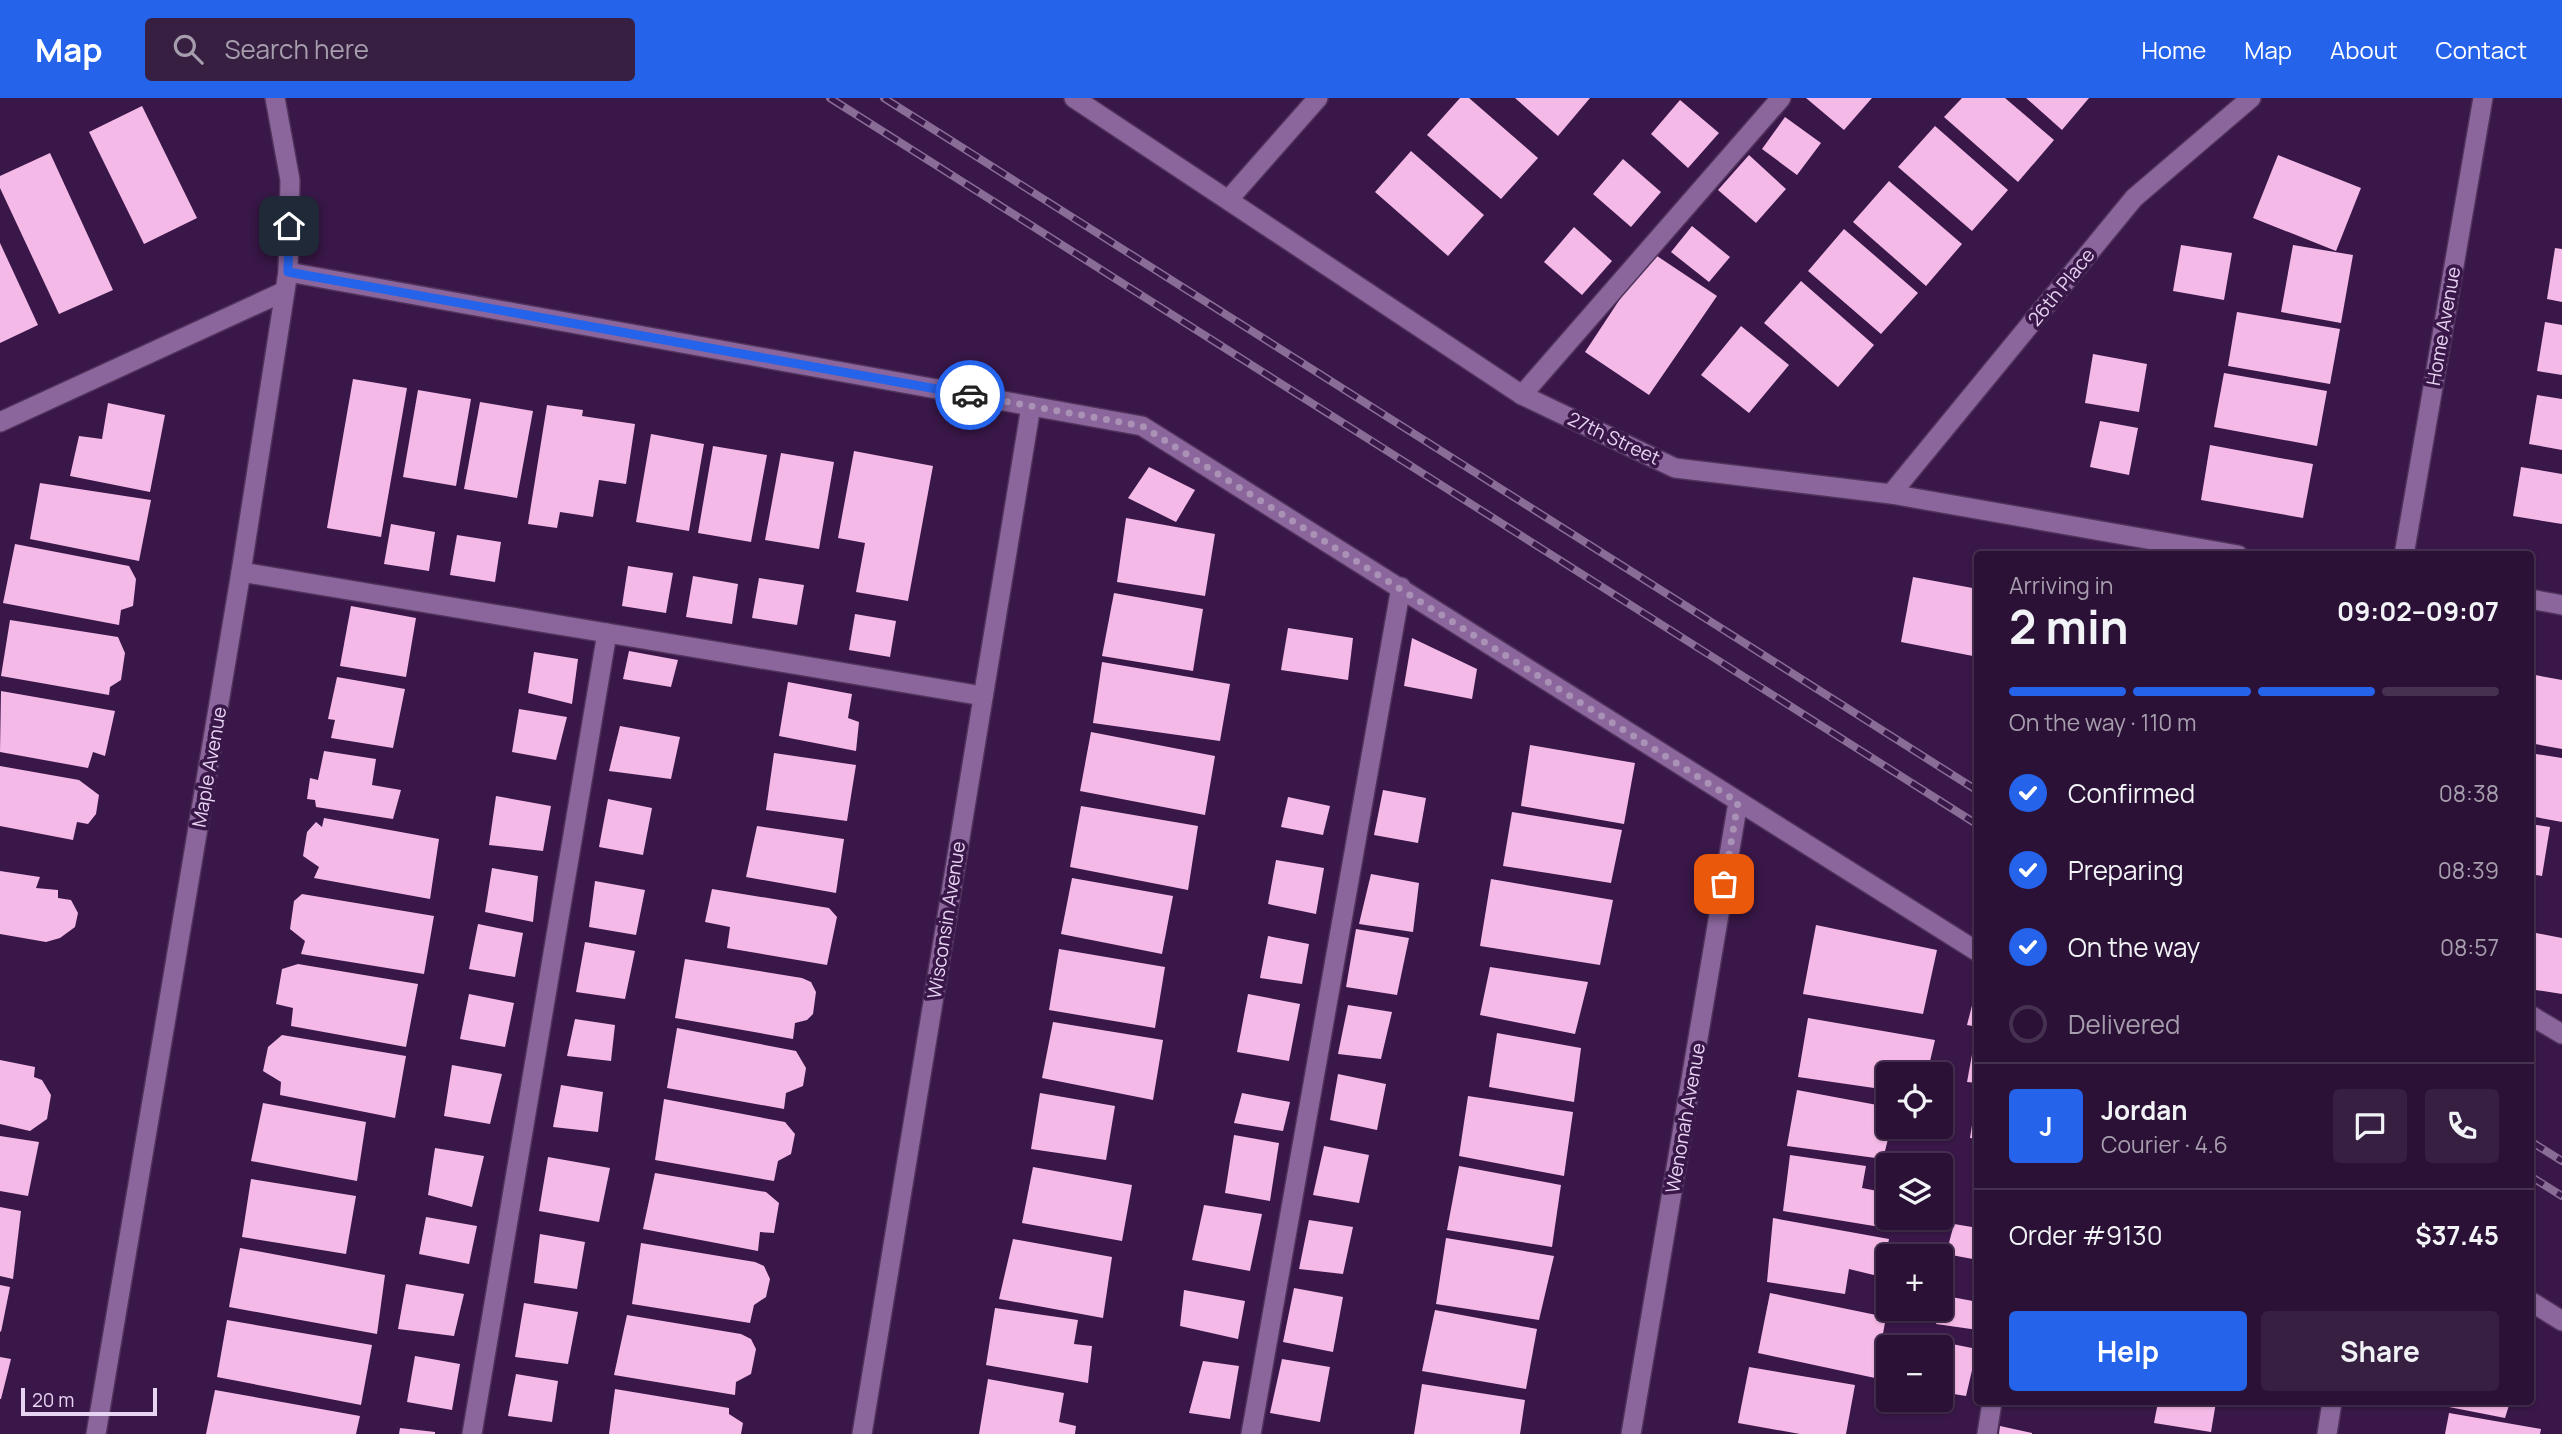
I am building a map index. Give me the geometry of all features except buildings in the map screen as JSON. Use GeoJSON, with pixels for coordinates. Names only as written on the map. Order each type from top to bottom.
{"type":"FeatureCollection","features":[{"type":"Feature","properties":{"kind":"street","name":"Maple Avenue"},"geometry":{"type":"LineString","coordinates":[[96,1434],[241,572],[288,272],[290,180],[275,98]]}},
{"type":"Feature","properties":{"kind":"street","name":"27th Street"},"geometry":{"type":"LineString","coordinates":[[1074,98],[1522,395],[1675,468],[1891,494],[2215,551]]}},
{"type":"Feature","properties":{"kind":"street"},"geometry":{"type":"LineString","coordinates":[[1229,199],[1318,98]]}},
{"type":"Feature","properties":{"kind":"street"},"geometry":{"type":"LineString","coordinates":[[1522,395],[1781,98]]}},
{"type":"Feature","properties":{"kind":"street","name":"26th Place"},"geometry":{"type":"LineString","coordinates":[[1891,494],[2134,198],[2251,98]]}},
{"type":"Feature","properties":{"kind":"street","name":"Home Avenue"},"geometry":{"type":"LineString","coordinates":[[2405,551],[2483,98]]}},
{"type":"Feature","properties":{"kind":"street"},"geometry":{"type":"LineString","coordinates":[[288,272],[1142,426],[1974,950]]}},
{"type":"Feature","properties":{"kind":"street"},"geometry":{"type":"LineString","coordinates":[[0,422],[283,292]]}},
{"type":"Feature","properties":{"kind":"street","name":"Wisconsin Avenue"},"geometry":{"type":"LineString","coordinates":[[862,1434],[1031,406]]}},
{"type":"Feature","properties":{"kind":"street"},"geometry":{"type":"LineString","coordinates":[[241,572],[983,696]]}},
{"type":"Feature","properties":{"kind":"street"},"geometry":{"type":"LineString","coordinates":[[1251,1434],[1401,587]]}},
{"type":"Feature","properties":{"kind":"street"},"geometry":{"type":"LineString","coordinates":[[2534,600],[2562,605]]}},
{"type":"Feature","properties":{"kind":"street"},"geometry":{"type":"LineString","coordinates":[[472,1434],[607,633]]}},
{"type":"Feature","properties":{"kind":"street","name":"Wenonah Avenue"},"geometry":{"type":"LineString","coordinates":[[1631,1434],[1738,802]]}},
{"type":"Feature","properties":{"kind":"street"},"geometry":{"type":"LineString","coordinates":[[2534,1017],[2562,1034]]}},
{"type":"Feature","properties":{"kind":"street"},"geometry":{"type":"LineString","coordinates":[[2534,1304],[2562,1321]]}},
{"type":"Feature","properties":{"kind":"street"},"geometry":{"type":"LineString","coordinates":[[1987,1434],[1992,1405]]}},
{"type":"Feature","properties":{"kind":"street"},"geometry":{"type":"LineString","coordinates":[[2327,1434],[2332,1405]]}},
{"type":"Feature","properties":{"kind":"railway"},"geometry":{"type":"LineString","coordinates":[[830,98],[1974,822]]}},
{"type":"Feature","properties":{"kind":"railway"},"geometry":{"type":"LineString","coordinates":[[884,98],[1974,788]]}},
{"type":"Feature","properties":{"kind":"railway"},"geometry":{"type":"LineString","coordinates":[[2534,1144],[2562,1161]]}},
{"type":"Feature","properties":{"kind":"railway"},"geometry":{"type":"LineString","coordinates":[[2534,1178],[2562,1196]]}},
{"type":"Feature","properties":{"kind":"way so far"},"geometry":{"type":"LineString","coordinates":[[970,395],[1142,426],[1738,802],[1724,884]]}},
{"type":"Feature","properties":{"kind":"route"},"geometry":{"type":"LineString","coordinates":[[289,226],[288,272],[970,395]]}}]}
